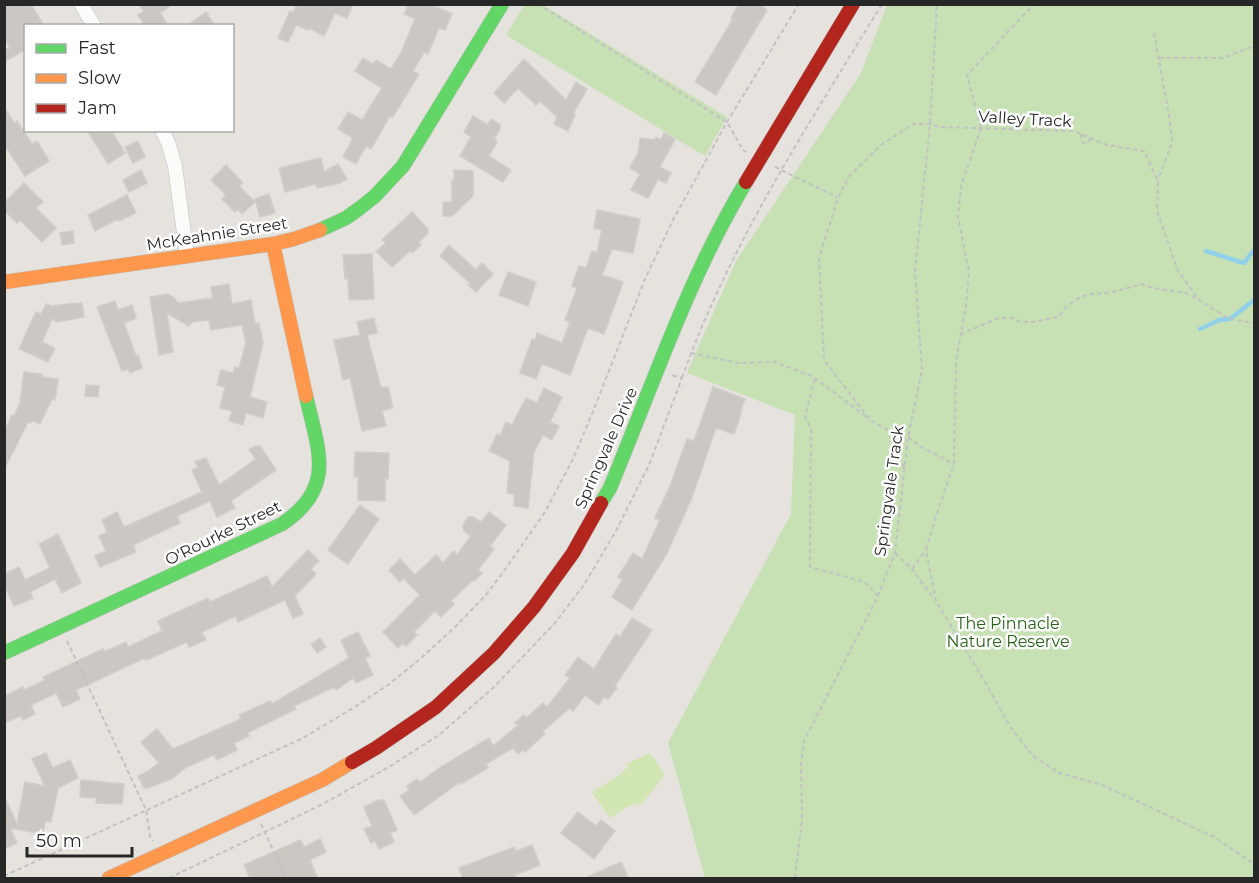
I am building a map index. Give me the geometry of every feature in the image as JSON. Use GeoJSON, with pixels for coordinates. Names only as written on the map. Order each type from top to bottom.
{"type":"FeatureCollection","features":[{"type":"Feature","properties":{"kind":"street"},"geometry":{"type":"LineString","coordinates":[[81,4],[93,24]]}},
{"type":"Feature","properties":{"kind":"street","name":"McKeahnie Street"},"geometry":{"type":"LineString","coordinates":[[4,282],[273,244],[318,232],[346,218],[383,189],[403,166],[502,4]]}},
{"type":"Feature","properties":{"kind":"street","name":"Springvale Drive"},"geometry":{"type":"LineString","coordinates":[[109,879],[325,778],[376,748],[436,707],[494,653],[536,605],[573,554],[610,488],[681,312],[741,190],[853,4]]}},
{"type":"Feature","properties":{"kind":"street"},"geometry":{"type":"LineString","coordinates":[[163,132],[175,166],[187,256]]}},
{"type":"Feature","properties":{"kind":"street","name":"O'Rourke Street"},"geometry":{"type":"LineString","coordinates":[[4,653],[282,524],[299,512],[312,496],[319,478],[320,461],[273,244]]}},
{"type":"Feature","properties":{"kind":"path"},"geometry":{"type":"LineString","coordinates":[[538,4],[727,122],[743,150],[838,198]]}},
{"type":"Feature","properties":{"kind":"path"},"geometry":{"type":"LineString","coordinates":[[4,876],[303,738],[388,685],[454,628],[485,596],[545,512],[573,459],[645,279],[678,210],[727,122],[799,4]]}},
{"type":"Feature","properties":{"kind":"path"},"geometry":{"type":"LineString","coordinates":[[682,378],[739,246],[781,170],[882,4]]}},
{"type":"Feature","properties":{"kind":"path","name":"Springvale Track"},"geometry":{"type":"LineString","coordinates":[[795,879],[802,819],[801,765],[804,741],[878,596],[894,553],[908,437],[922,370],[915,271],[930,124],[937,4]]}},
{"type":"Feature","properties":{"kind":"path"},"geometry":{"type":"LineString","coordinates":[[912,569],[927,550],[954,465],[956,361],[969,273],[958,216],[961,186],[981,128],[967,75],[1034,4]]}},
{"type":"Feature","properties":{"kind":"path"},"geometry":{"type":"LineString","coordinates":[[1154,33],[1172,143],[1158,181]]}},
{"type":"Feature","properties":{"kind":"path"},"geometry":{"type":"LineString","coordinates":[[1159,58],[1223,58],[1254,46]]}},
{"type":"Feature","properties":{"kind":"path"},"geometry":{"type":"LineString","coordinates":[[870,420],[824,360],[819,258],[838,198],[849,176],[881,145],[913,124],[930,124]]}},
{"type":"Feature","properties":{"kind":"path","name":"Valley Track"},"geometry":{"type":"LineString","coordinates":[[930,124],[940,127],[1074,131],[1107,145],[1144,151],[1158,181],[1157,212],[1178,271],[1200,301],[1230,319],[1254,323]]}},
{"type":"Feature","properties":{"kind":"path"},"geometry":{"type":"LineString","coordinates":[[1081,134],[1082,142],[1086,144],[1091,138]]}},
{"type":"Feature","properties":{"kind":"path"},"geometry":{"type":"LineString","coordinates":[[960,334],[999,318],[1033,322],[1058,317],[1066,307],[1088,294],[1109,293],[1142,284],[1186,293],[1200,301]]}},
{"type":"Feature","properties":{"kind":"path"},"geometry":{"type":"LineString","coordinates":[[691,353],[738,363],[774,362],[815,379],[870,420],[901,438],[908,437],[954,465]]}},
{"type":"Feature","properties":{"kind":"path"},"geometry":{"type":"LineString","coordinates":[[815,379],[805,416],[811,429],[810,567],[865,582],[878,596]]}},
{"type":"Feature","properties":{"kind":"path"},"geometry":{"type":"LineString","coordinates":[[901,438],[899,452],[904,471]]}},
{"type":"Feature","properties":{"kind":"path"},"geometry":{"type":"LineString","coordinates":[[927,550],[936,601]]}},
{"type":"Feature","properties":{"kind":"path"},"geometry":{"type":"LineString","coordinates":[[894,553],[912,569],[936,601],[1011,728],[1033,756],[1059,773],[1102,785],[1214,837],[1254,864]]}},
{"type":"Feature","properties":{"kind":"path"},"geometry":{"type":"LineString","coordinates":[[61,627],[146,810],[150,836],[160,855]]}},
{"type":"Feature","properties":{"kind":"path"},"geometry":{"type":"LineString","coordinates":[[254,811],[286,879]]}},
{"type":"Feature","properties":{"kind":"green space"},"geometry":{"type":"Polygon","coordinates":[[[525,4],[543,5],[727,117],[705,156],[506,35],[525,4]]]}},
{"type":"Feature","properties":{"kind":"green space","name":"The Pinnacle Nature Reserve"},"geometry":{"type":"Polygon","coordinates":[[[887,5],[1254,5],[1254,878],[705,878],[668,743],[791,514],[795,415],[687,373],[736,261],[861,73],[887,5]]]}},
{"type":"Feature","properties":{"kind":"green space"},"geometry":{"type":"Polygon","coordinates":[[[650,753],[664,776],[643,803],[629,806],[610,818],[592,792],[618,776],[628,767],[626,764],[650,753]]]}},
{"type":"Feature","properties":{"kind":"building"},"geometry":{"type":"Polygon","coordinates":[[[4,4],[31,4],[43,24],[24,24],[24,50],[4,62],[4,50],[10,47],[4,39],[4,4]]]}},
{"type":"Feature","properties":{"kind":"building"},"geometry":{"type":"Polygon","coordinates":[[[138,4],[173,4],[160,13],[167,24],[144,24],[138,15],[144,11],[138,4]]]}},
{"type":"Feature","properties":{"kind":"building"},"geometry":{"type":"Polygon","coordinates":[[[297,4],[353,4],[347,18],[335,13],[324,36],[309,28],[308,30],[296,25],[288,42],[278,38],[290,11],[293,13],[297,4]]]}},
{"type":"Feature","properties":{"kind":"building"},"geometry":{"type":"Polygon","coordinates":[[[408,4],[429,4],[452,14],[445,30],[439,28],[428,54],[424,52],[413,71],[419,74],[392,118],[390,116],[371,149],[366,146],[356,164],[343,157],[353,138],[338,129],[348,112],[362,120],[382,88],[355,71],[363,58],[373,64],[376,60],[391,69],[401,53],[415,19],[404,14],[408,4]]]}},
{"type":"Feature","properties":{"kind":"building"},"geometry":{"type":"Polygon","coordinates":[[[739,4],[759,4],[767,10],[716,95],[695,82],[733,19],[731,18],[739,4]]]}},
{"type":"Feature","properties":{"kind":"building"},"geometry":{"type":"Polygon","coordinates":[[[206,12],[214,24],[190,24],[206,12]]]}},
{"type":"Feature","properties":{"kind":"building"},"geometry":{"type":"Polygon","coordinates":[[[524,59],[566,100],[576,82],[587,89],[573,114],[575,115],[568,131],[554,124],[557,117],[540,101],[536,105],[518,88],[504,103],[494,93],[524,59]]]}},
{"type":"Feature","properties":{"kind":"building"},"geometry":{"type":"Polygon","coordinates":[[[4,107],[14,123],[17,121],[32,144],[37,141],[49,161],[25,176],[4,144],[4,107]]]}},
{"type":"Feature","properties":{"kind":"building"},"geometry":{"type":"Polygon","coordinates":[[[473,116],[488,125],[491,119],[500,125],[494,139],[497,142],[489,156],[511,170],[503,182],[460,156],[471,137],[464,132],[473,116]]]}},
{"type":"Feature","properties":{"kind":"building"},"geometry":{"type":"Polygon","coordinates":[[[88,132],[112,132],[125,153],[108,164],[88,132]]]}},
{"type":"Feature","properties":{"kind":"building"},"geometry":{"type":"Polygon","coordinates":[[[664,133],[675,139],[660,167],[671,173],[666,183],[658,179],[648,198],[631,190],[640,174],[630,168],[638,153],[640,138],[655,140],[656,137],[661,140],[664,133]]]}},
{"type":"Feature","properties":{"kind":"building"},"geometry":{"type":"Polygon","coordinates":[[[138,141],[145,157],[133,163],[125,147],[138,141]]]}},
{"type":"Feature","properties":{"kind":"building"},"geometry":{"type":"Polygon","coordinates":[[[321,158],[324,172],[338,164],[347,179],[340,183],[317,188],[316,184],[285,192],[279,168],[321,158]]]}},
{"type":"Feature","properties":{"kind":"building"},"geometry":{"type":"Polygon","coordinates":[[[226,165],[243,183],[239,186],[255,202],[242,214],[238,209],[235,212],[222,199],[226,195],[211,180],[226,165]]]}},
{"type":"Feature","properties":{"kind":"building"},"geometry":{"type":"Polygon","coordinates":[[[141,170],[147,183],[129,192],[123,180],[141,170]]]}},
{"type":"Feature","properties":{"kind":"building"},"geometry":{"type":"Polygon","coordinates":[[[454,170],[473,171],[473,196],[452,216],[443,216],[443,202],[452,202],[454,170]]]}},
{"type":"Feature","properties":{"kind":"building"},"geometry":{"type":"Polygon","coordinates":[[[24,183],[43,202],[36,208],[56,228],[42,242],[20,220],[17,223],[4,210],[4,203],[24,183]]]}},
{"type":"Feature","properties":{"kind":"building"},"geometry":{"type":"Polygon","coordinates":[[[269,194],[275,213],[260,217],[255,199],[269,194]]]}},
{"type":"Feature","properties":{"kind":"building"},"geometry":{"type":"Polygon","coordinates":[[[127,195],[136,213],[95,231],[88,215],[127,195]]]}},
{"type":"Feature","properties":{"kind":"building"},"geometry":{"type":"Polygon","coordinates":[[[597,210],[640,219],[633,253],[612,249],[602,275],[623,282],[604,334],[588,328],[570,375],[542,364],[536,379],[520,373],[532,339],[535,340],[537,333],[562,343],[570,322],[565,320],[577,288],[572,286],[579,266],[586,268],[592,251],[597,253],[602,230],[594,228],[597,210]]]}},
{"type":"Feature","properties":{"kind":"building"},"geometry":{"type":"Polygon","coordinates":[[[412,212],[428,229],[428,233],[419,242],[421,245],[412,253],[410,251],[392,267],[376,251],[386,243],[382,240],[412,212]]]}},
{"type":"Feature","properties":{"kind":"building"},"geometry":{"type":"Polygon","coordinates":[[[73,231],[74,243],[62,245],[60,233],[73,231]]]}},
{"type":"Feature","properties":{"kind":"building"},"geometry":{"type":"Polygon","coordinates":[[[449,245],[476,270],[482,263],[493,274],[476,292],[468,285],[470,283],[440,256],[449,245]]]}},
{"type":"Feature","properties":{"kind":"building"},"geometry":{"type":"Polygon","coordinates":[[[372,254],[374,299],[349,300],[348,278],[345,279],[343,255],[372,254]]]}},
{"type":"Feature","properties":{"kind":"building"},"geometry":{"type":"Polygon","coordinates":[[[508,272],[536,282],[528,306],[499,295],[508,272]]]}},
{"type":"Feature","properties":{"kind":"building"},"geometry":{"type":"Polygon","coordinates":[[[229,284],[232,304],[251,300],[255,324],[259,323],[263,343],[250,397],[267,402],[263,418],[246,413],[243,425],[229,421],[232,411],[220,408],[225,387],[217,385],[221,370],[233,373],[235,367],[239,368],[246,343],[242,325],[211,330],[209,320],[192,322],[189,326],[167,313],[173,352],[159,355],[150,297],[167,294],[178,303],[213,298],[211,287],[229,284]]]}},
{"type":"Feature","properties":{"kind":"building"},"geometry":{"type":"Polygon","coordinates":[[[115,301],[118,310],[132,305],[136,318],[124,323],[142,368],[130,373],[128,369],[122,371],[97,307],[115,301]]]}},
{"type":"Feature","properties":{"kind":"building"},"geometry":{"type":"Polygon","coordinates":[[[82,303],[84,317],[57,322],[52,319],[42,342],[55,348],[48,362],[19,349],[36,312],[41,314],[46,304],[51,306],[82,303]]]}},
{"type":"Feature","properties":{"kind":"building"},"geometry":{"type":"Polygon","coordinates":[[[374,318],[377,333],[367,335],[381,388],[388,387],[393,408],[382,411],[386,426],[362,431],[350,378],[343,380],[334,340],[360,335],[357,322],[374,318]]]}},
{"type":"Feature","properties":{"kind":"building"},"geometry":{"type":"Polygon","coordinates":[[[24,372],[58,379],[55,400],[52,399],[40,424],[33,421],[28,422],[4,470],[4,432],[20,403],[24,372]]]}},
{"type":"Feature","properties":{"kind":"building"},"geometry":{"type":"Polygon","coordinates":[[[86,385],[99,386],[98,397],[85,396],[86,385]]]}},
{"type":"Feature","properties":{"kind":"building"},"geometry":{"type":"Polygon","coordinates":[[[713,387],[745,399],[734,434],[716,428],[691,500],[666,555],[632,610],[612,597],[623,579],[618,577],[633,553],[642,559],[660,520],[655,518],[670,486],[687,439],[694,441],[713,387]]]}},
{"type":"Feature","properties":{"kind":"building"},"geometry":{"type":"Polygon","coordinates":[[[544,388],[562,397],[550,422],[559,426],[552,440],[543,435],[534,452],[528,508],[514,506],[514,494],[507,493],[510,461],[489,451],[497,434],[500,436],[506,422],[512,425],[526,398],[537,403],[544,388]]]}},
{"type":"Feature","properties":{"kind":"building"},"geometry":{"type":"Polygon","coordinates":[[[260,446],[276,470],[231,501],[235,508],[217,517],[210,501],[177,516],[180,523],[133,545],[136,552],[100,567],[95,556],[106,551],[99,536],[107,532],[102,520],[117,512],[124,527],[202,492],[192,470],[198,467],[195,462],[206,458],[219,485],[256,459],[249,450],[260,446]]]}},
{"type":"Feature","properties":{"kind":"building"},"geometry":{"type":"Polygon","coordinates":[[[355,452],[389,453],[388,479],[385,478],[385,501],[358,500],[358,477],[354,477],[355,452]]]}},
{"type":"Feature","properties":{"kind":"building"},"geometry":{"type":"Polygon","coordinates":[[[360,505],[379,519],[348,564],[328,550],[360,505]]]}},
{"type":"Feature","properties":{"kind":"building"},"geometry":{"type":"Polygon","coordinates":[[[489,512],[506,525],[490,546],[494,549],[478,570],[482,573],[451,601],[454,604],[441,617],[435,611],[414,632],[417,635],[406,646],[403,643],[398,648],[383,632],[420,595],[403,578],[400,582],[389,570],[400,559],[415,575],[436,555],[443,563],[454,551],[457,555],[471,536],[464,531],[463,525],[468,517],[481,522],[489,512]]]}},
{"type":"Feature","properties":{"kind":"building"},"geometry":{"type":"Polygon","coordinates":[[[58,534],[81,583],[62,593],[55,579],[30,592],[33,598],[14,606],[4,584],[4,574],[19,567],[25,580],[50,568],[39,544],[58,534]]]}},
{"type":"Feature","properties":{"kind":"building"},"geometry":{"type":"Polygon","coordinates":[[[308,550],[319,561],[311,569],[316,574],[295,596],[303,614],[293,618],[285,600],[238,622],[236,616],[202,632],[206,640],[189,647],[187,642],[146,660],[145,658],[76,690],[80,699],[63,707],[56,693],[31,705],[35,714],[23,720],[21,716],[4,723],[4,696],[23,687],[24,690],[45,680],[43,677],[103,649],[104,652],[126,642],[128,647],[162,631],[158,621],[208,598],[210,602],[267,576],[272,587],[308,550]]]}},
{"type":"Feature","properties":{"kind":"building"},"geometry":{"type":"Polygon","coordinates":[[[632,618],[652,630],[608,699],[604,697],[598,705],[585,695],[573,711],[570,708],[543,731],[545,734],[525,752],[523,750],[518,754],[513,748],[486,764],[488,768],[461,784],[460,782],[414,815],[400,796],[409,790],[407,786],[417,779],[420,782],[489,738],[493,746],[518,725],[515,723],[524,715],[526,718],[543,703],[547,707],[570,678],[565,675],[578,657],[594,669],[616,634],[620,637],[632,618]]]}},
{"type":"Feature","properties":{"kind":"building"},"geometry":{"type":"Polygon","coordinates":[[[358,632],[370,656],[365,658],[373,675],[356,683],[353,678],[336,690],[334,687],[294,706],[296,709],[247,733],[249,736],[234,743],[237,750],[217,760],[214,755],[185,768],[173,778],[144,788],[138,776],[159,763],[141,742],[157,729],[173,749],[241,719],[239,715],[270,701],[272,704],[349,658],[341,640],[358,632]]]}},
{"type":"Feature","properties":{"kind":"building"},"geometry":{"type":"Polygon","coordinates":[[[320,638],[326,647],[317,653],[311,644],[320,638]]]}},
{"type":"Feature","properties":{"kind":"building"},"geometry":{"type":"Polygon","coordinates":[[[46,753],[53,768],[70,760],[78,778],[58,788],[51,822],[45,821],[43,834],[10,828],[17,843],[4,849],[4,796],[17,824],[25,782],[45,786],[32,759],[46,753]]]}},
{"type":"Feature","properties":{"kind":"building"},"geometry":{"type":"Polygon","coordinates":[[[81,780],[124,784],[122,804],[96,803],[97,798],[80,797],[81,780]]]}},
{"type":"Feature","properties":{"kind":"building"},"geometry":{"type":"Polygon","coordinates":[[[384,800],[397,830],[390,833],[394,842],[379,849],[375,841],[371,843],[364,829],[372,826],[364,807],[384,800]]]}},
{"type":"Feature","properties":{"kind":"building"},"geometry":{"type":"Polygon","coordinates":[[[578,812],[596,826],[601,820],[615,831],[594,859],[561,833],[578,812]]]}},
{"type":"Feature","properties":{"kind":"building"},"geometry":{"type":"Polygon","coordinates":[[[320,839],[326,852],[310,860],[318,879],[250,879],[244,865],[300,840],[304,847],[320,839]]]}},
{"type":"Feature","properties":{"kind":"building"},"geometry":{"type":"Polygon","coordinates":[[[532,845],[540,865],[515,875],[517,879],[463,879],[459,868],[514,847],[516,851],[532,845]]]}},
{"type":"Feature","properties":{"kind":"building"},"geometry":{"type":"Polygon","coordinates":[[[621,862],[629,879],[583,879],[621,862]]]}},
{"type":"Feature","properties":{"kind":"waterway"},"geometry":{"type":"LineString","coordinates":[[1206,251],[1244,263],[1254,250]]}},
{"type":"Feature","properties":{"kind":"waterway"},"geometry":{"type":"LineString","coordinates":[[1200,329],[1219,320],[1230,319],[1254,300]]}},
{"type":"Feature","properties":{"kind":"traffic: fast"},"geometry":{"type":"LineString","coordinates":[[320,230],[346,218],[360,208],[375,196],[403,166],[502,4]]}},
{"type":"Feature","properties":{"kind":"traffic: fast"},"geometry":{"type":"LineString","coordinates":[[601,503],[610,488],[672,332],[706,256],[746,182]]}},
{"type":"Feature","properties":{"kind":"traffic: fast"},"geometry":{"type":"LineString","coordinates":[[4,653],[282,524],[299,510],[311,496],[317,481],[319,466],[318,450],[306,396]]}},
{"type":"Feature","properties":{"kind":"traffic: slow"},"geometry":{"type":"LineString","coordinates":[[4,282],[273,244],[320,230]]}},
{"type":"Feature","properties":{"kind":"traffic: slow"},"geometry":{"type":"LineString","coordinates":[[273,244],[306,396]]}},
{"type":"Feature","properties":{"kind":"traffic: slow"},"geometry":{"type":"LineString","coordinates":[[109,878],[322,780],[352,762]]}},
{"type":"Feature","properties":{"kind":"traffic: jam"},"geometry":{"type":"LineString","coordinates":[[746,182],[853,4]]}},
{"type":"Feature","properties":{"kind":"traffic: jam"},"geometry":{"type":"LineString","coordinates":[[352,762],[436,707],[494,653],[534,607],[573,553],[601,503]]}}]}
